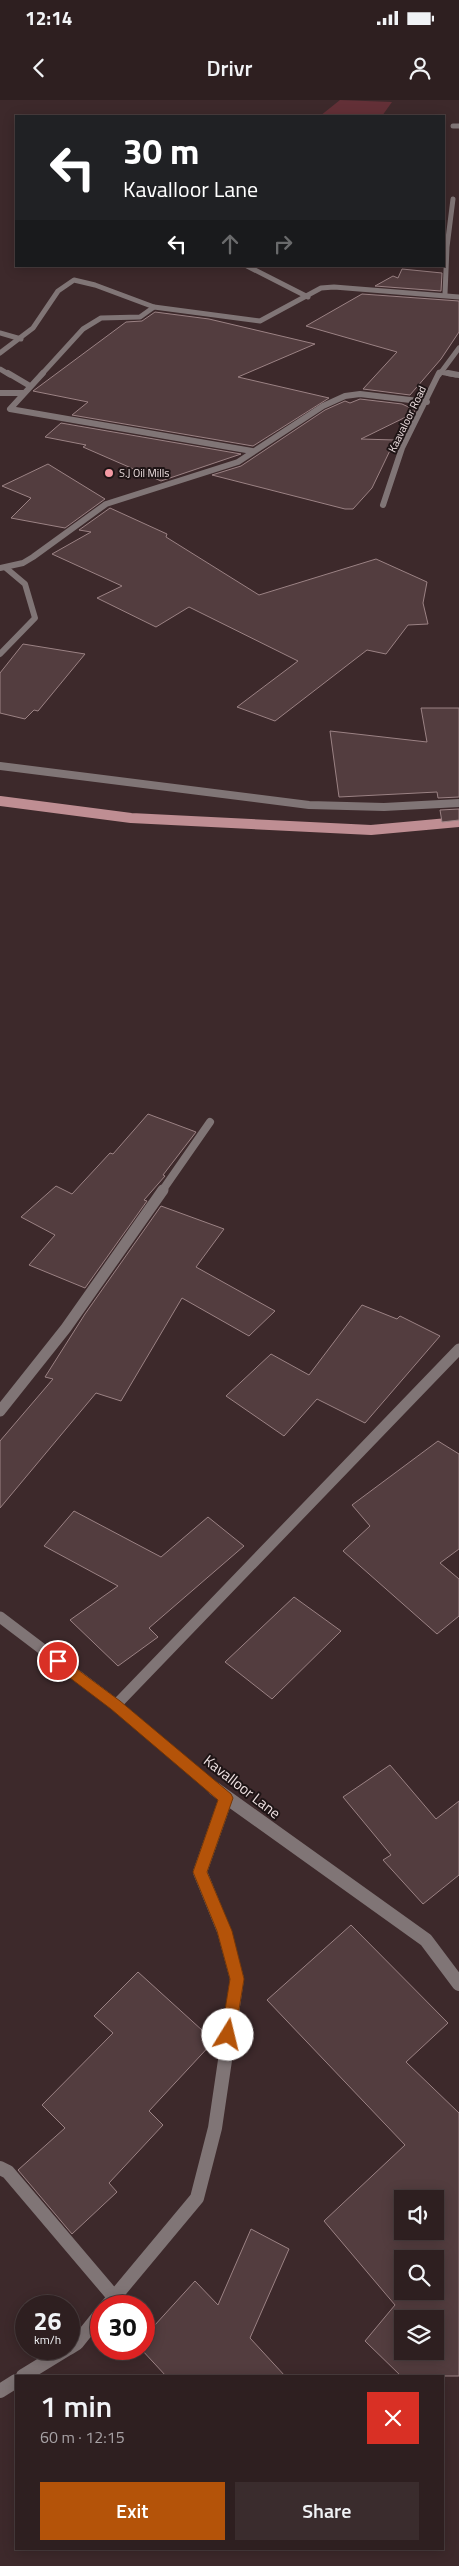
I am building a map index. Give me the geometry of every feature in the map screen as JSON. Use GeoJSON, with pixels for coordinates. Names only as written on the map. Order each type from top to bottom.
{"type":"FeatureCollection","features":[{"type":"Feature","properties":{"kind":"street"},"geometry":{"type":"LineString","coordinates":[[453,126],[459,126]]}},
{"type":"Feature","properties":{"kind":"street"},"geometry":{"type":"LineString","coordinates":[[445,294],[447,247],[453,199]]}},
{"type":"Feature","properties":{"kind":"street"},"geometry":{"type":"LineString","coordinates":[[249,267],[308,297]]}},
{"type":"Feature","properties":{"kind":"street"},"geometry":{"type":"LineString","coordinates":[[0,353],[21,339],[43,317],[58,291],[74,280],[95,285],[154,308],[260,321],[308,297],[321,288],[334,287],[445,294],[459,297]]}},
{"type":"Feature","properties":{"kind":"street"},"geometry":{"type":"LineString","coordinates":[[154,308],[140,317],[101,318],[83,329],[10,409],[252,451]]}},
{"type":"Feature","properties":{"kind":"street"},"geometry":{"type":"LineString","coordinates":[[0,332],[21,339]]}},
{"type":"Feature","properties":{"kind":"street","name":"Kaavaloor Road"},"geometry":{"type":"LineString","coordinates":[[384,505],[402,448],[427,402],[440,372],[459,348]]}},
{"type":"Feature","properties":{"kind":"street"},"geometry":{"type":"LineString","coordinates":[[0,369],[30,386]]}},
{"type":"Feature","properties":{"kind":"street"},"geometry":{"type":"LineString","coordinates":[[440,372],[459,375]]}},
{"type":"Feature","properties":{"kind":"street"},"geometry":{"type":"LineString","coordinates":[[0,392],[23,394]]}},
{"type":"Feature","properties":{"kind":"street"},"geometry":{"type":"LineString","coordinates":[[3,568],[33,557],[106,504],[238,462],[323,406],[345,396],[360,394],[427,402]]}},
{"type":"Feature","properties":{"kind":"street"},"geometry":{"type":"LineString","coordinates":[[0,654],[35,618],[25,584],[3,568]]}},
{"type":"Feature","properties":{"kind":"street"},"geometry":{"type":"LineString","coordinates":[[0,766],[308,805],[384,807],[459,802]]}},
{"type":"Feature","properties":{"kind":"street"},"geometry":{"type":"LineString","coordinates":[[0,1411],[66,1328],[210,1122]]}},
{"type":"Feature","properties":{"kind":"street"},"geometry":{"type":"LineString","coordinates":[[116,1705],[459,1349]]}},
{"type":"Feature","properties":{"kind":"street","name":"Kavalloor Lane"},"geometry":{"type":"LineString","coordinates":[[0,1617],[116,1705],[226,1798],[426,1940],[459,1984]]}},
{"type":"Feature","properties":{"kind":"street"},"geometry":{"type":"LineString","coordinates":[[117,2295],[197,2198],[215,2128],[237,1979],[224,1931],[200,1872],[226,1798]]}},
{"type":"Feature","properties":{"kind":"street"},"geometry":{"type":"LineString","coordinates":[[0,2168],[8,2172],[105,2295]]}},
{"type":"Feature","properties":{"kind":"street"},"geometry":{"type":"LineString","coordinates":[[80,2339],[90,2327]]}},
{"type":"Feature","properties":{"kind":"street"},"geometry":{"type":"LineString","coordinates":[[25,2375],[49,2360]]}},
{"type":"Feature","properties":{"kind":"street"},"geometry":{"type":"LineString","coordinates":[[0,2391],[15,2382]]}},
{"type":"Feature","properties":{"kind":"shaded area"},"geometry":{"type":"Polygon","coordinates":[[[340,100],[392,102],[383,115],[321,115],[340,100]]]}},
{"type":"Feature","properties":{"kind":"building"},"geometry":{"type":"Polygon","coordinates":[[[402,269],[442,273],[441,291],[375,286],[393,276],[398,278],[402,269]]]}},
{"type":"Feature","properties":{"kind":"building"},"geometry":{"type":"Polygon","coordinates":[[[362,294],[459,301],[459,332],[441,359],[410,395],[363,389],[397,352],[306,326],[362,294]]]}},
{"type":"Feature","properties":{"kind":"building"},"geometry":{"type":"Polygon","coordinates":[[[155,312],[209,319],[315,344],[238,377],[329,398],[253,446],[72,415],[88,402],[33,391],[126,322],[142,321],[155,312]]]}},
{"type":"Feature","properties":{"kind":"building"},"geometry":{"type":"Polygon","coordinates":[[[360,399],[402,404],[415,410],[414,413],[361,439],[395,440],[372,488],[353,509],[345,509],[212,475],[241,466],[325,410],[345,401],[350,403],[360,399]]]}},
{"type":"Feature","properties":{"kind":"building"},"geometry":{"type":"Polygon","coordinates":[[[61,423],[241,454],[161,481],[83,447],[86,445],[45,437],[61,423]]]}},
{"type":"Feature","properties":{"kind":"building"},"geometry":{"type":"Polygon","coordinates":[[[48,464],[105,499],[65,528],[11,518],[31,498],[2,486],[48,464]]]}},
{"type":"Feature","properties":{"kind":"building"},"geometry":{"type":"Polygon","coordinates":[[[110,508],[167,534],[166,537],[259,595],[376,559],[427,582],[423,603],[428,624],[408,625],[386,654],[367,650],[275,721],[237,707],[298,661],[189,607],[156,627],[97,598],[122,586],[52,554],[91,532],[79,530],[110,508]]]}},
{"type":"Feature","properties":{"kind":"building"},"geometry":{"type":"Polygon","coordinates":[[[23,644],[85,654],[38,711],[34,710],[25,719],[0,713],[0,673],[23,644]]]}},
{"type":"Feature","properties":{"kind":"building"},"geometry":{"type":"Polygon","coordinates":[[[421,708],[459,708],[459,797],[438,798],[437,792],[339,797],[330,731],[427,742],[421,708]]]}},
{"type":"Feature","properties":{"kind":"building"},"geometry":{"type":"Polygon","coordinates":[[[459,809],[459,820],[442,822],[440,810],[459,809]]]}},
{"type":"Feature","properties":{"kind":"building"},"geometry":{"type":"Polygon","coordinates":[[[148,1114],[196,1132],[163,1175],[165,1176],[144,1200],[147,1201],[85,1288],[29,1265],[55,1235],[21,1217],[56,1186],[72,1194],[110,1153],[113,1154],[148,1114]]]}},
{"type":"Feature","properties":{"kind":"building"},"geometry":{"type":"Polygon","coordinates":[[[161,1206],[224,1229],[196,1267],[275,1311],[249,1336],[182,1298],[121,1401],[96,1393],[0,1508],[0,1441],[53,1379],[45,1377],[85,1314],[161,1206]]]}},
{"type":"Feature","properties":{"kind":"building"},"geometry":{"type":"Polygon","coordinates":[[[362,1305],[397,1319],[400,1316],[440,1336],[365,1423],[317,1399],[284,1436],[226,1396],[271,1354],[309,1375],[362,1305]]]}},
{"type":"Feature","properties":{"kind":"building"},"geometry":{"type":"Polygon","coordinates":[[[438,1441],[459,1454],[459,1549],[440,1563],[459,1579],[459,1616],[437,1634],[343,1551],[370,1526],[352,1505],[438,1441]]]}},
{"type":"Feature","properties":{"kind":"building"},"geometry":{"type":"Polygon","coordinates":[[[74,1511],[161,1557],[208,1517],[244,1546],[149,1628],[158,1637],[118,1666],[70,1620],[118,1586],[44,1546],[74,1511]]]}},
{"type":"Feature","properties":{"kind":"building"},"geometry":{"type":"Polygon","coordinates":[[[294,1597],[341,1631],[272,1699],[225,1662],[294,1597]]]}},
{"type":"Feature","properties":{"kind":"building"},"geometry":{"type":"Polygon","coordinates":[[[390,1765],[436,1819],[459,1801],[459,1875],[423,1904],[383,1860],[391,1855],[343,1797],[390,1765]]]}},
{"type":"Feature","properties":{"kind":"building"},"geometry":{"type":"Polygon","coordinates":[[[351,1925],[448,2023],[406,2062],[459,2113],[459,2376],[400,2375],[365,2341],[395,2305],[324,2221],[405,2145],[267,2000],[351,1925]]]}},
{"type":"Feature","properties":{"kind":"building"},"geometry":{"type":"Polygon","coordinates":[[[138,1972],[214,2041],[149,2111],[163,2125],[109,2183],[117,2192],[72,2234],[18,2170],[65,2128],[42,2105],[113,2033],[94,2016],[138,1972]]]}},
{"type":"Feature","properties":{"kind":"building"},"geometry":{"type":"Polygon","coordinates":[[[251,2229],[289,2249],[250,2338],[284,2375],[165,2375],[151,2360],[155,2360],[155,2325],[195,2281],[218,2305],[251,2229]]]}},
{"type":"Feature","properties":{"kind":"waterway"},"geometry":{"type":"LineString","coordinates":[[0,801],[131,818],[371,830],[459,822]]}},
{"type":"Feature","properties":{"kind":"place","name":"S.J Oil Mills"},"geometry":{"type":"Point","coordinates":[109,473]}},
{"type":"Feature","properties":{"kind":"route"},"geometry":{"type":"LineString","coordinates":[[58,1661],[116,1705],[226,1798],[200,1872],[224,1931],[237,1979],[228,2035]]}}]}
